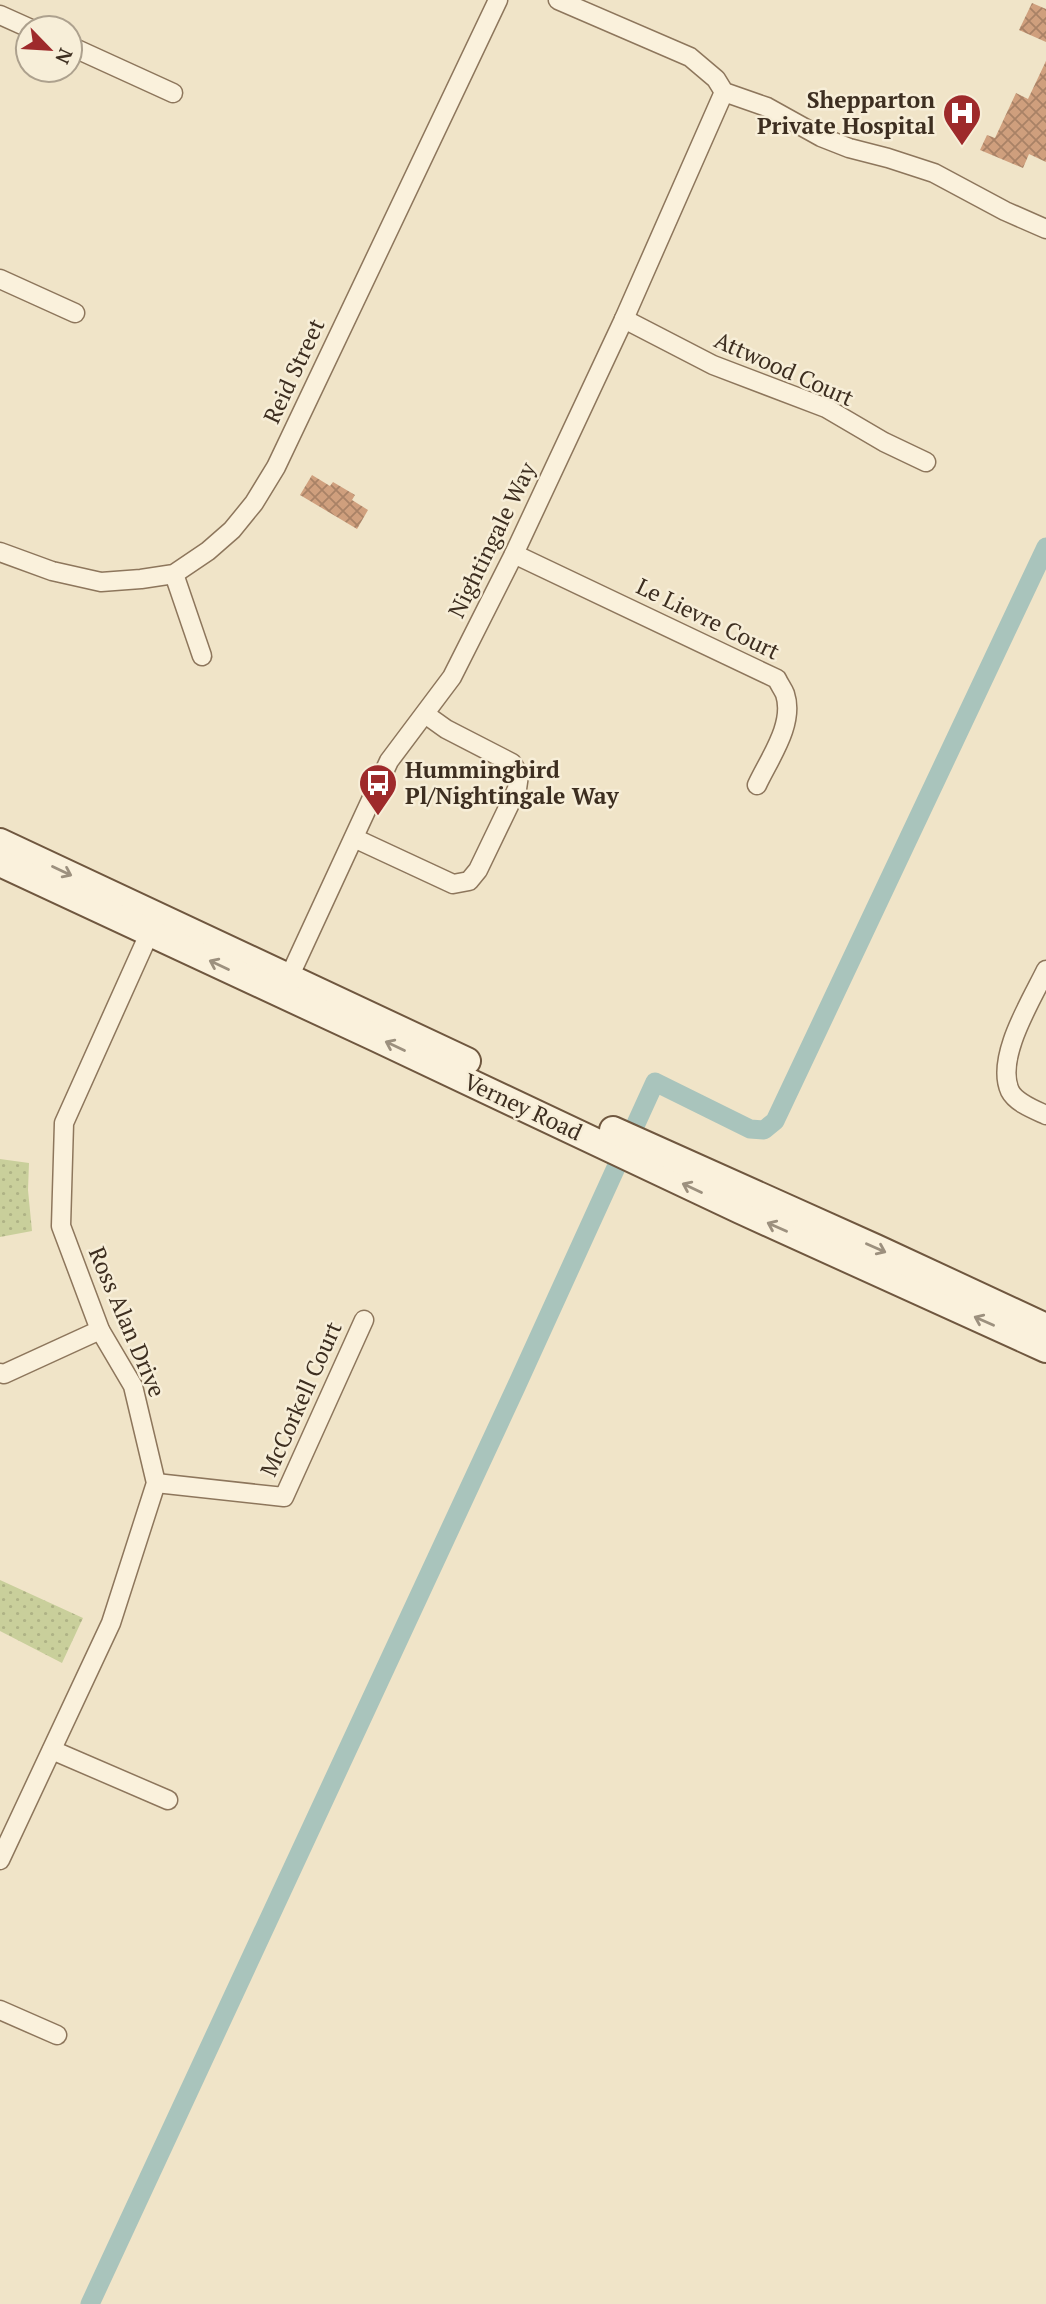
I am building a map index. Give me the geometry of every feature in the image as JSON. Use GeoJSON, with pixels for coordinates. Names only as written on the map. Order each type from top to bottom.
{"type":"FeatureCollection","features":[{"type":"Feature","properties":{"kind":"street","name":"Reid Street"},"geometry":{"type":"LineString","coordinates":[[0,552],[52,571],[102,582],[141,579],[174,574],[208,551],[232,530],[254,503],[276,467],[498,0]]}},
{"type":"Feature","properties":{"kind":"street"},"geometry":{"type":"LineString","coordinates":[[558,0],[690,57],[716,79],[724,92],[767,107],[821,137],[849,148],[934,173],[1005,211],[1046,229]]}},
{"type":"Feature","properties":{"kind":"street"},"geometry":{"type":"LineString","coordinates":[[84,53],[173,93]]}},
{"type":"Feature","properties":{"kind":"street","name":"Nightingale Way"},"geometry":{"type":"LineString","coordinates":[[285,985],[389,761],[456,670],[514,554],[624,319],[724,92]]}},
{"type":"Feature","properties":{"kind":"street"},"geometry":{"type":"LineString","coordinates":[[0,279],[75,313]]}},
{"type":"Feature","properties":{"kind":"street","name":"Attwood Court"},"geometry":{"type":"LineString","coordinates":[[624,319],[713,365],[826,408],[884,442],[926,462]]}},
{"type":"Feature","properties":{"kind":"street","name":"Le Lievre Court"},"geometry":{"type":"LineString","coordinates":[[514,554],[777,679],[785,694],[788,715],[757,785]]}},
{"type":"Feature","properties":{"kind":"street"},"geometry":{"type":"LineString","coordinates":[[174,574],[202,656]]}},
{"type":"Feature","properties":{"kind":"street"},"geometry":{"type":"LineString","coordinates":[[354,838],[453,884],[469,881],[478,870],[517,789],[518,771],[509,761],[446,730],[425,714]]}},
{"type":"Feature","properties":{"kind":"street","name":"Verney Road"},"geometry":{"type":"LineString","coordinates":[[0,842],[154,924],[648,1157],[1046,1349]]}},
{"type":"Feature","properties":{"kind":"street","name":"Verney Road"},"geometry":{"type":"LineString","coordinates":[[0,863],[154,924]]}},
{"type":"Feature","properties":{"kind":"street","name":"Ross Alan Drive"},"geometry":{"type":"LineString","coordinates":[[154,924],[64,1123],[61,1226],[100,1330],[133,1386],[156,1483]]}},
{"type":"Feature","properties":{"kind":"street"},"geometry":{"type":"LineString","coordinates":[[1046,970],[1009,1049],[1006,1072],[1011,1094],[1046,1115]]}},
{"type":"Feature","properties":{"kind":"street","name":"Verney Road"},"geometry":{"type":"LineString","coordinates":[[648,1157],[876,1248],[1046,1327]]}},
{"type":"Feature","properties":{"kind":"street","name":"McCorkell Court"},"geometry":{"type":"LineString","coordinates":[[156,1483],[284,1497],[364,1320]]}},
{"type":"Feature","properties":{"kind":"street"},"geometry":{"type":"LineString","coordinates":[[0,1373],[4,1374],[100,1330]]}},
{"type":"Feature","properties":{"kind":"street"},"geometry":{"type":"LineString","coordinates":[[0,1860],[111,1623],[156,1483]]}},
{"type":"Feature","properties":{"kind":"street"},"geometry":{"type":"LineString","coordinates":[[52,1750],[168,1800]]}},
{"type":"Feature","properties":{"kind":"street"},"geometry":{"type":"LineString","coordinates":[[0,2010],[57,2035]]}},
{"type":"Feature","properties":{"kind":"green space"},"geometry":{"type":"Polygon","coordinates":[[[0,1159],[29,1163],[28,1190],[32,1231],[0,1237],[0,1159]]]}},
{"type":"Feature","properties":{"kind":"green space"},"geometry":{"type":"Polygon","coordinates":[[[0,1580],[83,1618],[62,1663],[0,1631],[0,1580]]]}},
{"type":"Feature","properties":{"kind":"building"},"geometry":{"type":"Polygon","coordinates":[[[1032,3],[1046,9],[1046,42],[1019,30],[1032,3]]]}},
{"type":"Feature","properties":{"kind":"building"},"geometry":{"type":"Polygon","coordinates":[[[1046,61],[1046,162],[1029,154],[1023,168],[980,150],[987,135],[995,138],[1016,93],[1028,99],[1046,61]]]}},
{"type":"Feature","properties":{"kind":"building"},"geometry":{"type":"Polygon","coordinates":[[[312,475],[330,486],[333,482],[355,495],[352,500],[368,510],[357,529],[300,495],[312,475]]]}},
{"type":"Feature","properties":{"kind":"waterway"},"geometry":{"type":"LineString","coordinates":[[90,2304],[655,1082],[750,1129],[764,1130],[775,1121],[1046,547]]}},
{"type":"Feature","properties":{"kind":"place","name":"Shepparton Private Hospital"},"geometry":{"type":"Point","coordinates":[962,147]}},
{"type":"Feature","properties":{"kind":"place","name":"Hummingbird Pl/Nightingale Way"},"geometry":{"type":"Point","coordinates":[378,817]}}]}
